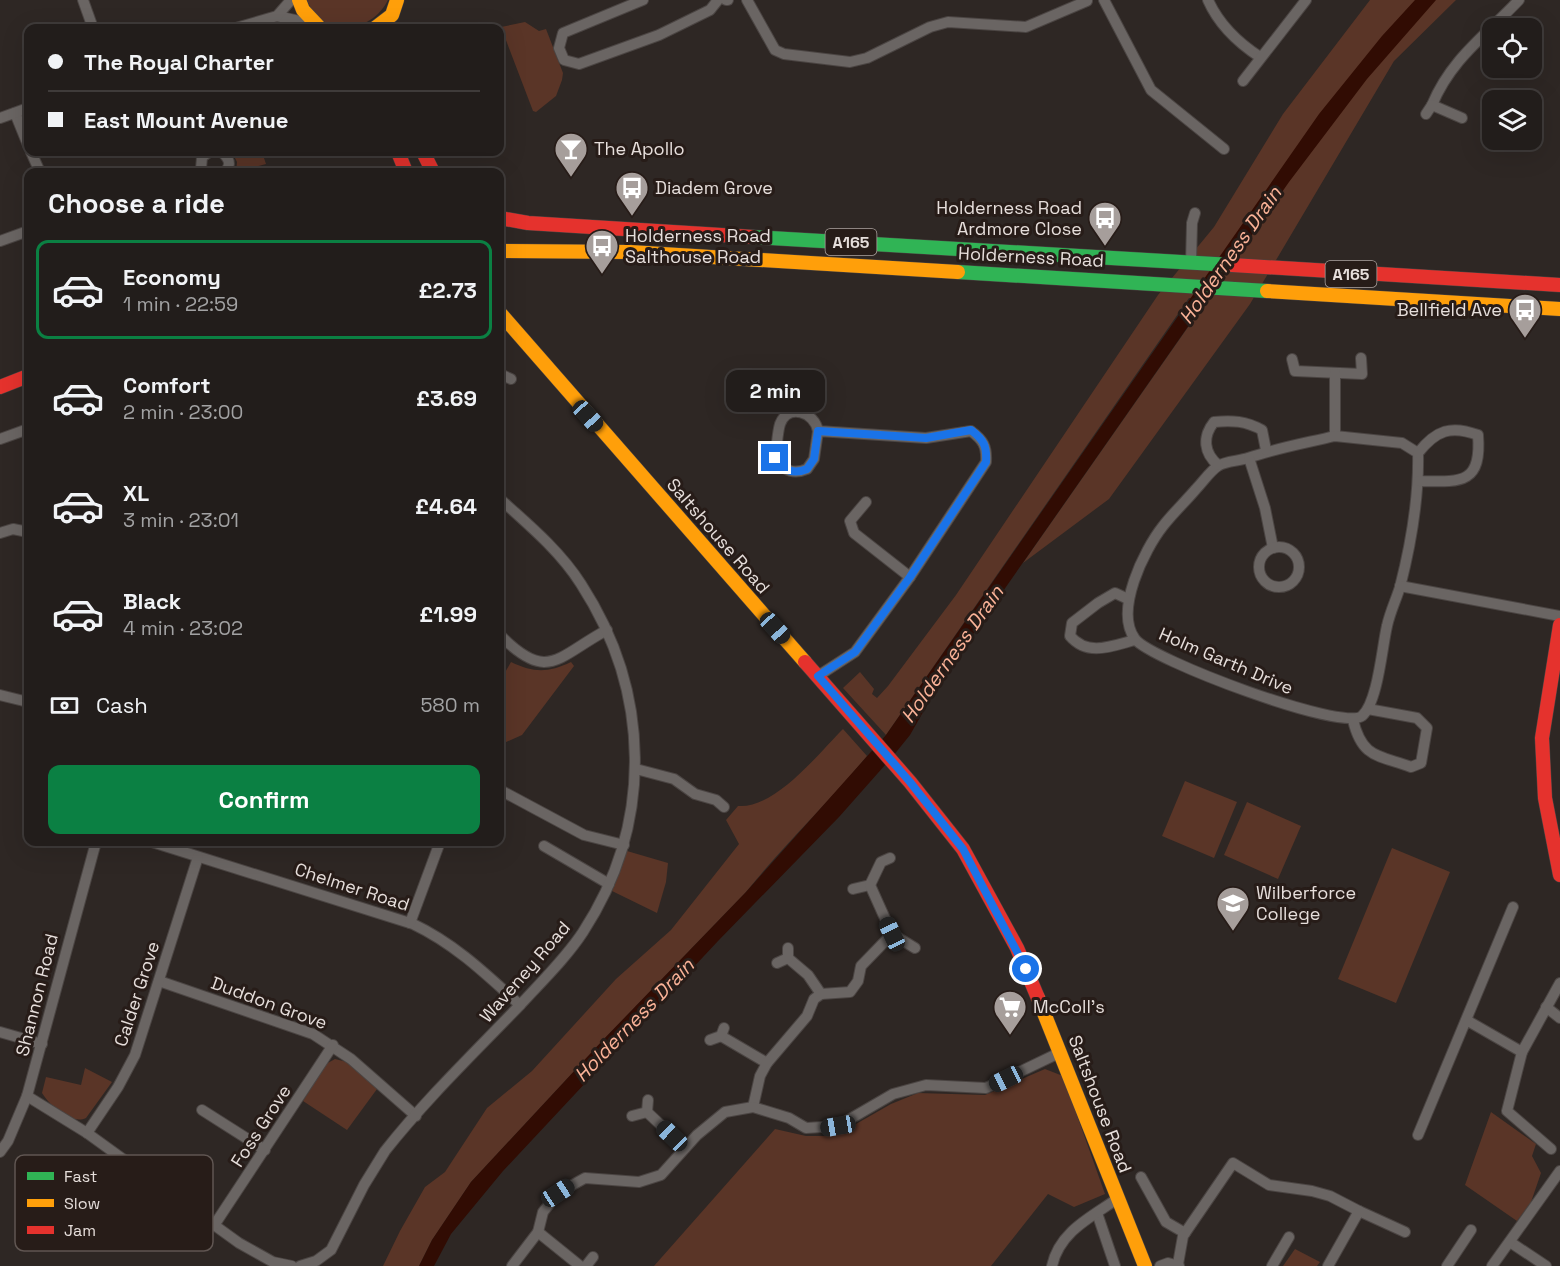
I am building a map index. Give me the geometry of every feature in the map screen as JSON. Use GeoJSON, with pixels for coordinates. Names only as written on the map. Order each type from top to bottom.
{"type":"FeatureCollection","features":[{"type":"Feature","properties":{"kind":"main road"},"geometry":{"type":"LineString","coordinates":[[299,0],[303,10],[315,24]]}},
{"type":"Feature","properties":{"kind":"main road"},"geometry":{"type":"LineString","coordinates":[[392,22],[397,0]]}},
{"type":"Feature","properties":{"kind":"main road","name":"Holderness Road"},"geometry":{"type":"LineString","coordinates":[[504,219],[528,224],[1560,285]]}},
{"type":"Feature","properties":{"kind":"main road","name":"Holderness Road"},"geometry":{"type":"LineString","coordinates":[[504,249],[630,252],[1560,309]]}},
{"type":"Feature","properties":{"kind":"main road","name":"Saltshouse Road"},"geometry":{"type":"LineString","coordinates":[[504,318],[866,731],[966,853],[1017,948],[1061,1052],[1091,1136],[1145,1266]]}},
{"type":"Feature","properties":{"kind":"main road"},"geometry":{"type":"LineString","coordinates":[[0,387],[24,378]]}},
{"type":"Feature","properties":{"kind":"main road"},"geometry":{"type":"LineString","coordinates":[[0,400],[24,391]]}},
{"type":"Feature","properties":{"kind":"main road"},"geometry":{"type":"LineString","coordinates":[[1560,625],[1542,738],[1545,798],[1560,875]]}},
{"type":"Feature","properties":{"kind":"street"},"geometry":{"type":"LineString","coordinates":[[83,0],[91,24]]}},
{"type":"Feature","properties":{"kind":"street"},"geometry":{"type":"LineString","coordinates":[[277,16],[291,0]]}},
{"type":"Feature","properties":{"kind":"street"},"geometry":{"type":"LineString","coordinates":[[644,0],[563,33],[559,48],[564,60],[579,63],[659,35],[710,10],[718,0]]}},
{"type":"Feature","properties":{"kind":"street"},"geometry":{"type":"LineString","coordinates":[[747,0],[775,50],[784,54],[850,62],[867,58],[930,27],[948,22],[1026,27],[1087,1]]}},
{"type":"Feature","properties":{"kind":"street"},"geometry":{"type":"LineString","coordinates":[[1104,0],[1152,90],[1206,141],[1224,149]]}},
{"type":"Feature","properties":{"kind":"street"},"geometry":{"type":"LineString","coordinates":[[1208,0],[1215,16],[1233,37],[1260,57]]}},
{"type":"Feature","properties":{"kind":"street"},"geometry":{"type":"LineString","coordinates":[[1243,81],[1306,0]]}},
{"type":"Feature","properties":{"kind":"street"},"geometry":{"type":"LineString","coordinates":[[1462,118],[1429,109],[1442,80],[1459,59],[1519,0]]}},
{"type":"Feature","properties":{"kind":"street"},"geometry":{"type":"LineString","coordinates":[[250,24],[277,16],[309,24]]}},
{"type":"Feature","properties":{"kind":"street"},"geometry":{"type":"LineString","coordinates":[[0,118],[24,110]]}},
{"type":"Feature","properties":{"kind":"street"},"geometry":{"type":"LineString","coordinates":[[15,113],[24,135]]}},
{"type":"Feature","properties":{"kind":"street"},"geometry":{"type":"LineString","coordinates":[[1195,213],[1192,223],[1197,264]]}},
{"type":"Feature","properties":{"kind":"street"},"geometry":{"type":"LineString","coordinates":[[0,241],[24,232]]}},
{"type":"Feature","properties":{"kind":"street"},"geometry":{"type":"LineString","coordinates":[[1292,359],[1295,371],[1362,374],[1361,358]]}},
{"type":"Feature","properties":{"kind":"street"},"geometry":{"type":"LineString","coordinates":[[1335,373],[1335,436]]}},
{"type":"Feature","properties":{"kind":"street"},"geometry":{"type":"LineString","coordinates":[[796,412],[808,414],[817,422],[818,431],[814,459],[807,469],[791,472],[781,467],[775,458],[780,424],[787,415],[796,412]]}},
{"type":"Feature","properties":{"kind":"street"},"geometry":{"type":"LineString","coordinates":[[1266,450],[1262,430],[1251,424],[1230,420],[1214,422],[1207,431],[1205,443],[1209,457],[1218,465],[1249,458],[1266,450],[1335,436],[1402,443],[1418,453]]}},
{"type":"Feature","properties":{"kind":"street"},"geometry":{"type":"LineString","coordinates":[[1368,709],[1417,718],[1428,728],[1421,762],[1411,767],[1369,752],[1358,740],[1353,720],[1361,717],[1368,709],[1380,667],[1387,626],[1400,586],[1419,481],[1418,453],[1431,437],[1460,429],[1478,435],[1480,456],[1473,472],[1459,482],[1419,481]]}},
{"type":"Feature","properties":{"kind":"street"},"geometry":{"type":"LineString","coordinates":[[0,439],[24,430]]}},
{"type":"Feature","properties":{"kind":"street"},"geometry":{"type":"LineString","coordinates":[[818,431],[926,438],[971,430],[982,439],[987,450],[986,462],[910,577],[855,652],[818,676]]}},
{"type":"Feature","properties":{"kind":"street"},"geometry":{"type":"LineString","coordinates":[[1249,458],[1266,508],[1273,548]]}},
{"type":"Feature","properties":{"kind":"street","name":"Holm Garth Drive"},"geometry":{"type":"LineString","coordinates":[[1218,465],[1162,527],[1139,569],[1128,599],[1129,623],[1135,640],[1164,657],[1230,685],[1313,714],[1353,720]]}},
{"type":"Feature","properties":{"kind":"street"},"geometry":{"type":"LineString","coordinates":[[866,502],[850,521],[854,533],[910,577]]}},
{"type":"Feature","properties":{"kind":"street","name":"Waveney Road"},"geometry":{"type":"LineString","coordinates":[[300,1266],[316,1261],[331,1250],[363,1185],[385,1151],[520,1005],[583,932],[609,884],[624,845],[636,769],[630,706],[619,660],[607,630],[580,583],[541,535],[504,503]]}},
{"type":"Feature","properties":{"kind":"street"},"geometry":{"type":"LineString","coordinates":[[1,529],[24,531]]}},
{"type":"Feature","properties":{"kind":"street"},"geometry":{"type":"LineString","coordinates":[[1400,586],[1560,616]]}},
{"type":"Feature","properties":{"kind":"street"},"geometry":{"type":"LineString","coordinates":[[1128,599],[1115,593],[1098,603],[1072,623],[1070,636],[1077,645],[1089,650],[1135,640]]}},
{"type":"Feature","properties":{"kind":"street"},"geometry":{"type":"LineString","coordinates":[[504,639],[524,657],[533,662],[546,663],[563,658],[607,630]]}},
{"type":"Feature","properties":{"kind":"street"},"geometry":{"type":"LineString","coordinates":[[0,695],[24,701]]}},
{"type":"Feature","properties":{"kind":"street"},"geometry":{"type":"LineString","coordinates":[[636,769],[674,779],[695,794],[716,800],[724,807]]}},
{"type":"Feature","properties":{"kind":"street"},"geometry":{"type":"LineString","coordinates":[[504,792],[584,835],[624,845]]}},
{"type":"Feature","properties":{"kind":"street","name":"Shannon Road"},"geometry":{"type":"LineString","coordinates":[[0,1152],[8,1141],[27,1096],[95,846]]}},
{"type":"Feature","properties":{"kind":"street","name":"Chelmer Road"},"geometry":{"type":"LineString","coordinates":[[164,846],[410,922],[435,934],[464,954],[520,1005]]}},
{"type":"Feature","properties":{"kind":"street"},"geometry":{"type":"LineString","coordinates":[[410,922],[438,846]]}},
{"type":"Feature","properties":{"kind":"street"},"geometry":{"type":"LineString","coordinates":[[544,846],[609,884]]}},
{"type":"Feature","properties":{"kind":"street","name":"Calder Grove"},"geometry":{"type":"LineString","coordinates":[[87,1133],[135,1056],[198,857]]}},
{"type":"Feature","properties":{"kind":"street"},"geometry":{"type":"LineString","coordinates":[[890,858],[881,862],[870,885],[892,934],[915,948]]}},
{"type":"Feature","properties":{"kind":"street"},"geometry":{"type":"LineString","coordinates":[[853,889],[870,885]]}},
{"type":"Feature","properties":{"kind":"street"},"geometry":{"type":"LineString","coordinates":[[1418,1136],[1514,907]]}},
{"type":"Feature","properties":{"kind":"street"},"geometry":{"type":"LineString","coordinates":[[753,1107],[760,1076],[767,1062],[807,1016],[814,999],[821,994],[850,992],[858,981],[861,966],[892,934]]}},
{"type":"Feature","properties":{"kind":"street"},"geometry":{"type":"LineString","coordinates":[[777,963],[788,953],[821,994]]}},
{"type":"Feature","properties":{"kind":"street","name":"Duddon Grove"},"geometry":{"type":"LineString","coordinates":[[159,981],[313,1034],[333,1045],[416,1116]]}},
{"type":"Feature","properties":{"kind":"street"},"geometry":{"type":"LineString","coordinates":[[1551,1149],[1507,1111],[1522,1052],[1560,983]]}},
{"type":"Feature","properties":{"kind":"street"},"geometry":{"type":"LineString","coordinates":[[1546,1007],[1560,1018]]}},
{"type":"Feature","properties":{"kind":"street"},"geometry":{"type":"LineString","coordinates":[[1468,1021],[1522,1052]]}},
{"type":"Feature","properties":{"kind":"street"},"geometry":{"type":"LineString","coordinates":[[0,1032],[42,1044]]}},
{"type":"Feature","properties":{"kind":"street"},"geometry":{"type":"LineString","coordinates":[[718,1035],[767,1062]]}},
{"type":"Feature","properties":{"kind":"street","name":"Foss Grove"},"geometry":{"type":"LineString","coordinates":[[215,1224],[333,1045]]}},
{"type":"Feature","properties":{"kind":"street"},"geometry":{"type":"LineString","coordinates":[[512,1266],[538,1232],[543,1212],[558,1193],[585,1178],[639,1182],[661,1175],[685,1148],[724,1112],[753,1107],[789,1118],[806,1128],[838,1126],[893,1094],[926,1085],[986,1088],[1061,1052]]}},
{"type":"Feature","properties":{"kind":"street"},"geometry":{"type":"LineString","coordinates":[[27,1096],[118,1155]]}},
{"type":"Feature","properties":{"kind":"street"},"geometry":{"type":"LineString","coordinates":[[633,1116],[648,1106],[685,1148]]}},
{"type":"Feature","properties":{"kind":"street"},"geometry":{"type":"LineString","coordinates":[[202,1110],[265,1150]]}},
{"type":"Feature","properties":{"kind":"street"},"geometry":{"type":"LineString","coordinates":[[1160,1266],[1167,1263],[1179,1265],[1185,1233],[1233,1162],[1269,1185],[1330,1196],[1405,1232]]}},
{"type":"Feature","properties":{"kind":"street"},"geometry":{"type":"LineString","coordinates":[[1492,1266],[1555,1173]]}},
{"type":"Feature","properties":{"kind":"street"},"geometry":{"type":"LineString","coordinates":[[1141,1177],[1166,1222],[1185,1233]]}},
{"type":"Feature","properties":{"kind":"street"},"geometry":{"type":"LineString","coordinates":[[1052,1266],[1055,1253],[1064,1237],[1117,1199]]}},
{"type":"Feature","properties":{"kind":"street"},"geometry":{"type":"LineString","coordinates":[[1328,1266],[1359,1211]]}},
{"type":"Feature","properties":{"kind":"street"},"geometry":{"type":"LineString","coordinates":[[1097,1213],[1115,1266]]}},
{"type":"Feature","properties":{"kind":"street"},"geometry":{"type":"LineString","coordinates":[[215,1224],[273,1262],[292,1266]]}},
{"type":"Feature","properties":{"kind":"street"},"geometry":{"type":"LineString","coordinates":[[1447,1266],[1471,1230]]}},
{"type":"Feature","properties":{"kind":"street"},"geometry":{"type":"LineString","coordinates":[[538,1232],[580,1266]]}},
{"type":"Feature","properties":{"kind":"street"},"geometry":{"type":"LineString","coordinates":[[1272,1266],[1289,1237]]}},
{"type":"Feature","properties":{"kind":"street"},"geometry":{"type":"LineString","coordinates":[[1510,1242],[1546,1266]]}},
{"type":"Feature","properties":{"kind":"shaded area"},"geometry":{"type":"Polygon","coordinates":[[[307,0],[388,0],[370,20],[361,24],[331,24],[314,13],[307,0]]]}},
{"type":"Feature","properties":{"kind":"shaded area"},"geometry":{"type":"Polygon","coordinates":[[[1370,0],[1456,0],[1394,61],[1250,304],[1109,499],[1023,563],[1207,300],[1189,298],[886,735],[843,688],[860,672],[874,689],[872,694],[877,698],[888,686],[956,595],[1158,295],[1214,227],[1283,114],[1370,0]]]}},
{"type":"Feature","properties":{"kind":"shaded area"},"geometry":{"type":"Polygon","coordinates":[[[525,22],[539,31],[546,29],[563,73],[556,96],[536,112],[533,111],[504,35],[504,26],[525,22]]]}},
{"type":"Feature","properties":{"kind":"shaded area"},"geometry":{"type":"Polygon","coordinates":[[[234,156],[263,156],[266,164],[251,168],[236,168],[234,156]]]}},
{"type":"Feature","properties":{"kind":"shaded area"},"geometry":{"type":"Polygon","coordinates":[[[511,662],[534,670],[548,670],[571,662],[574,666],[522,735],[504,743],[504,674],[511,662]]]}},
{"type":"Feature","properties":{"kind":"shaded area"},"geometry":{"type":"Polygon","coordinates":[[[843,729],[867,756],[746,892],[604,1039],[471,1182],[432,1240],[419,1266],[383,1266],[425,1187],[445,1172],[487,1108],[532,1071],[616,979],[671,930],[739,844],[726,820],[738,806],[752,805],[781,790],[809,765],[843,729]]]}},
{"type":"Feature","properties":{"kind":"shaded area"},"geometry":{"type":"Polygon","coordinates":[[[1185,781],[1237,802],[1214,858],[1162,836],[1185,781]]]}},
{"type":"Feature","properties":{"kind":"shaded area"},"geometry":{"type":"Polygon","coordinates":[[[1247,802],[1301,826],[1278,879],[1224,855],[1247,802]]]}},
{"type":"Feature","properties":{"kind":"shaded area"},"geometry":{"type":"Polygon","coordinates":[[[1392,848],[1450,872],[1396,1003],[1338,979],[1392,848]]]}},
{"type":"Feature","properties":{"kind":"shaded area"},"geometry":{"type":"Polygon","coordinates":[[[627,851],[668,863],[666,882],[657,913],[612,891],[627,851]]]}},
{"type":"Feature","properties":{"kind":"shaded area"},"geometry":{"type":"Polygon","coordinates":[[[335,1059],[347,1062],[377,1089],[347,1130],[303,1101],[326,1064],[335,1059]]]}},
{"type":"Feature","properties":{"kind":"shaded area"},"geometry":{"type":"Polygon","coordinates":[[[85,1068],[112,1082],[86,1118],[74,1119],[61,1113],[42,1093],[46,1077],[81,1085],[85,1068]]]}},
{"type":"Feature","properties":{"kind":"shaded area"},"geometry":{"type":"Polygon","coordinates":[[[1045,1069],[1063,1076],[1105,1194],[1074,1207],[1048,1194],[991,1266],[654,1266],[775,1129],[806,1136],[835,1136],[891,1104],[918,1093],[985,1095],[1045,1069]]]}},
{"type":"Feature","properties":{"kind":"shaded area"},"geometry":{"type":"Polygon","coordinates":[[[1491,1112],[1536,1144],[1532,1156],[1541,1173],[1531,1202],[1517,1221],[1465,1185],[1491,1112]]]}},
{"type":"Feature","properties":{"kind":"shaded area"},"geometry":{"type":"Polygon","coordinates":[[[1295,1249],[1320,1262],[1317,1266],[1283,1266],[1295,1249]]]}},
{"type":"Feature","properties":{"kind":"water","name":"Holderness Drain"},"geometry":{"type":"Polygon","coordinates":[[[1415,0],[1436,0],[1367,79],[1289,182],[943,677],[910,735],[839,817],[718,941],[503,1171],[451,1234],[434,1266],[419,1266],[432,1240],[471,1182],[604,1039],[746,892],[886,735],[1319,114],[1382,36],[1415,0]]]}},
{"type":"Feature","properties":{"kind":"traffic: fast"},"geometry":{"type":"LineString","coordinates":[[753,237],[1232,265]]}},
{"type":"Feature","properties":{"kind":"traffic: fast"},"geometry":{"type":"LineString","coordinates":[[958,272],[1267,291]]}},
{"type":"Feature","properties":{"kind":"traffic: slow"},"geometry":{"type":"LineString","coordinates":[[299,0],[303,10],[316,24]]}},
{"type":"Feature","properties":{"kind":"traffic: slow"},"geometry":{"type":"LineString","coordinates":[[380,24],[392,15],[397,0]]}},
{"type":"Feature","properties":{"kind":"traffic: slow"},"geometry":{"type":"LineString","coordinates":[[504,251],[630,252],[958,272]]}},
{"type":"Feature","properties":{"kind":"traffic: slow"},"geometry":{"type":"LineString","coordinates":[[1267,291],[1560,309]]}},
{"type":"Feature","properties":{"kind":"traffic: slow"},"geometry":{"type":"LineString","coordinates":[[504,318],[805,662]]}},
{"type":"Feature","properties":{"kind":"traffic: slow"},"geometry":{"type":"LineString","coordinates":[[1038,998],[1145,1266]]}},
{"type":"Feature","properties":{"kind":"traffic: jam"},"geometry":{"type":"LineString","coordinates":[[400,156],[404,168]]}},
{"type":"Feature","properties":{"kind":"traffic: jam"},"geometry":{"type":"LineString","coordinates":[[425,156],[431,168]]}},
{"type":"Feature","properties":{"kind":"traffic: jam"},"geometry":{"type":"LineString","coordinates":[[504,219],[528,223],[753,237]]}},
{"type":"Feature","properties":{"kind":"traffic: jam"},"geometry":{"type":"LineString","coordinates":[[1232,265],[1560,285]]}},
{"type":"Feature","properties":{"kind":"traffic: jam"},"geometry":{"type":"LineString","coordinates":[[0,387],[24,378]]}},
{"type":"Feature","properties":{"kind":"traffic: jam"},"geometry":{"type":"LineString","coordinates":[[1560,625],[1542,738],[1545,798],[1560,875]]}},
{"type":"Feature","properties":{"kind":"traffic: jam"},"geometry":{"type":"LineString","coordinates":[[805,662],[910,782],[963,849],[1017,948],[1038,998]]}},
{"type":"Feature","properties":{"kind":"place","name":"The Apollo"},"geometry":{"type":"Point","coordinates":[571,178]}},
{"type":"Feature","properties":{"kind":"place","name":"Diadem Grove"},"geometry":{"type":"Point","coordinates":[632,217]}},
{"type":"Feature","properties":{"kind":"place","name":"Holderness Road Ardmore Close"},"geometry":{"type":"Point","coordinates":[1105,247]}},
{"type":"Feature","properties":{"kind":"place","name":"Holderness Road Salthouse Road"},"geometry":{"type":"Point","coordinates":[602,275]}},
{"type":"Feature","properties":{"kind":"place","name":"Bellfield Ave"},"geometry":{"type":"Point","coordinates":[1525,339]}},
{"type":"Feature","properties":{"kind":"place","name":"Wilberforce College"},"geometry":{"type":"Point","coordinates":[1233,932]}},
{"type":"Feature","properties":{"kind":"place","name":"McColl's"},"geometry":{"type":"Point","coordinates":[1010,1036]}},
{"type":"Feature","properties":{"kind":"route"},"geometry":{"type":"LineString","coordinates":[[775,458],[781,467],[791,472],[807,469],[814,459],[818,431],[926,438],[971,430],[982,439],[987,450],[986,462],[910,577],[855,652],[818,676],[910,782],[963,849],[1026,969]]}}]}
